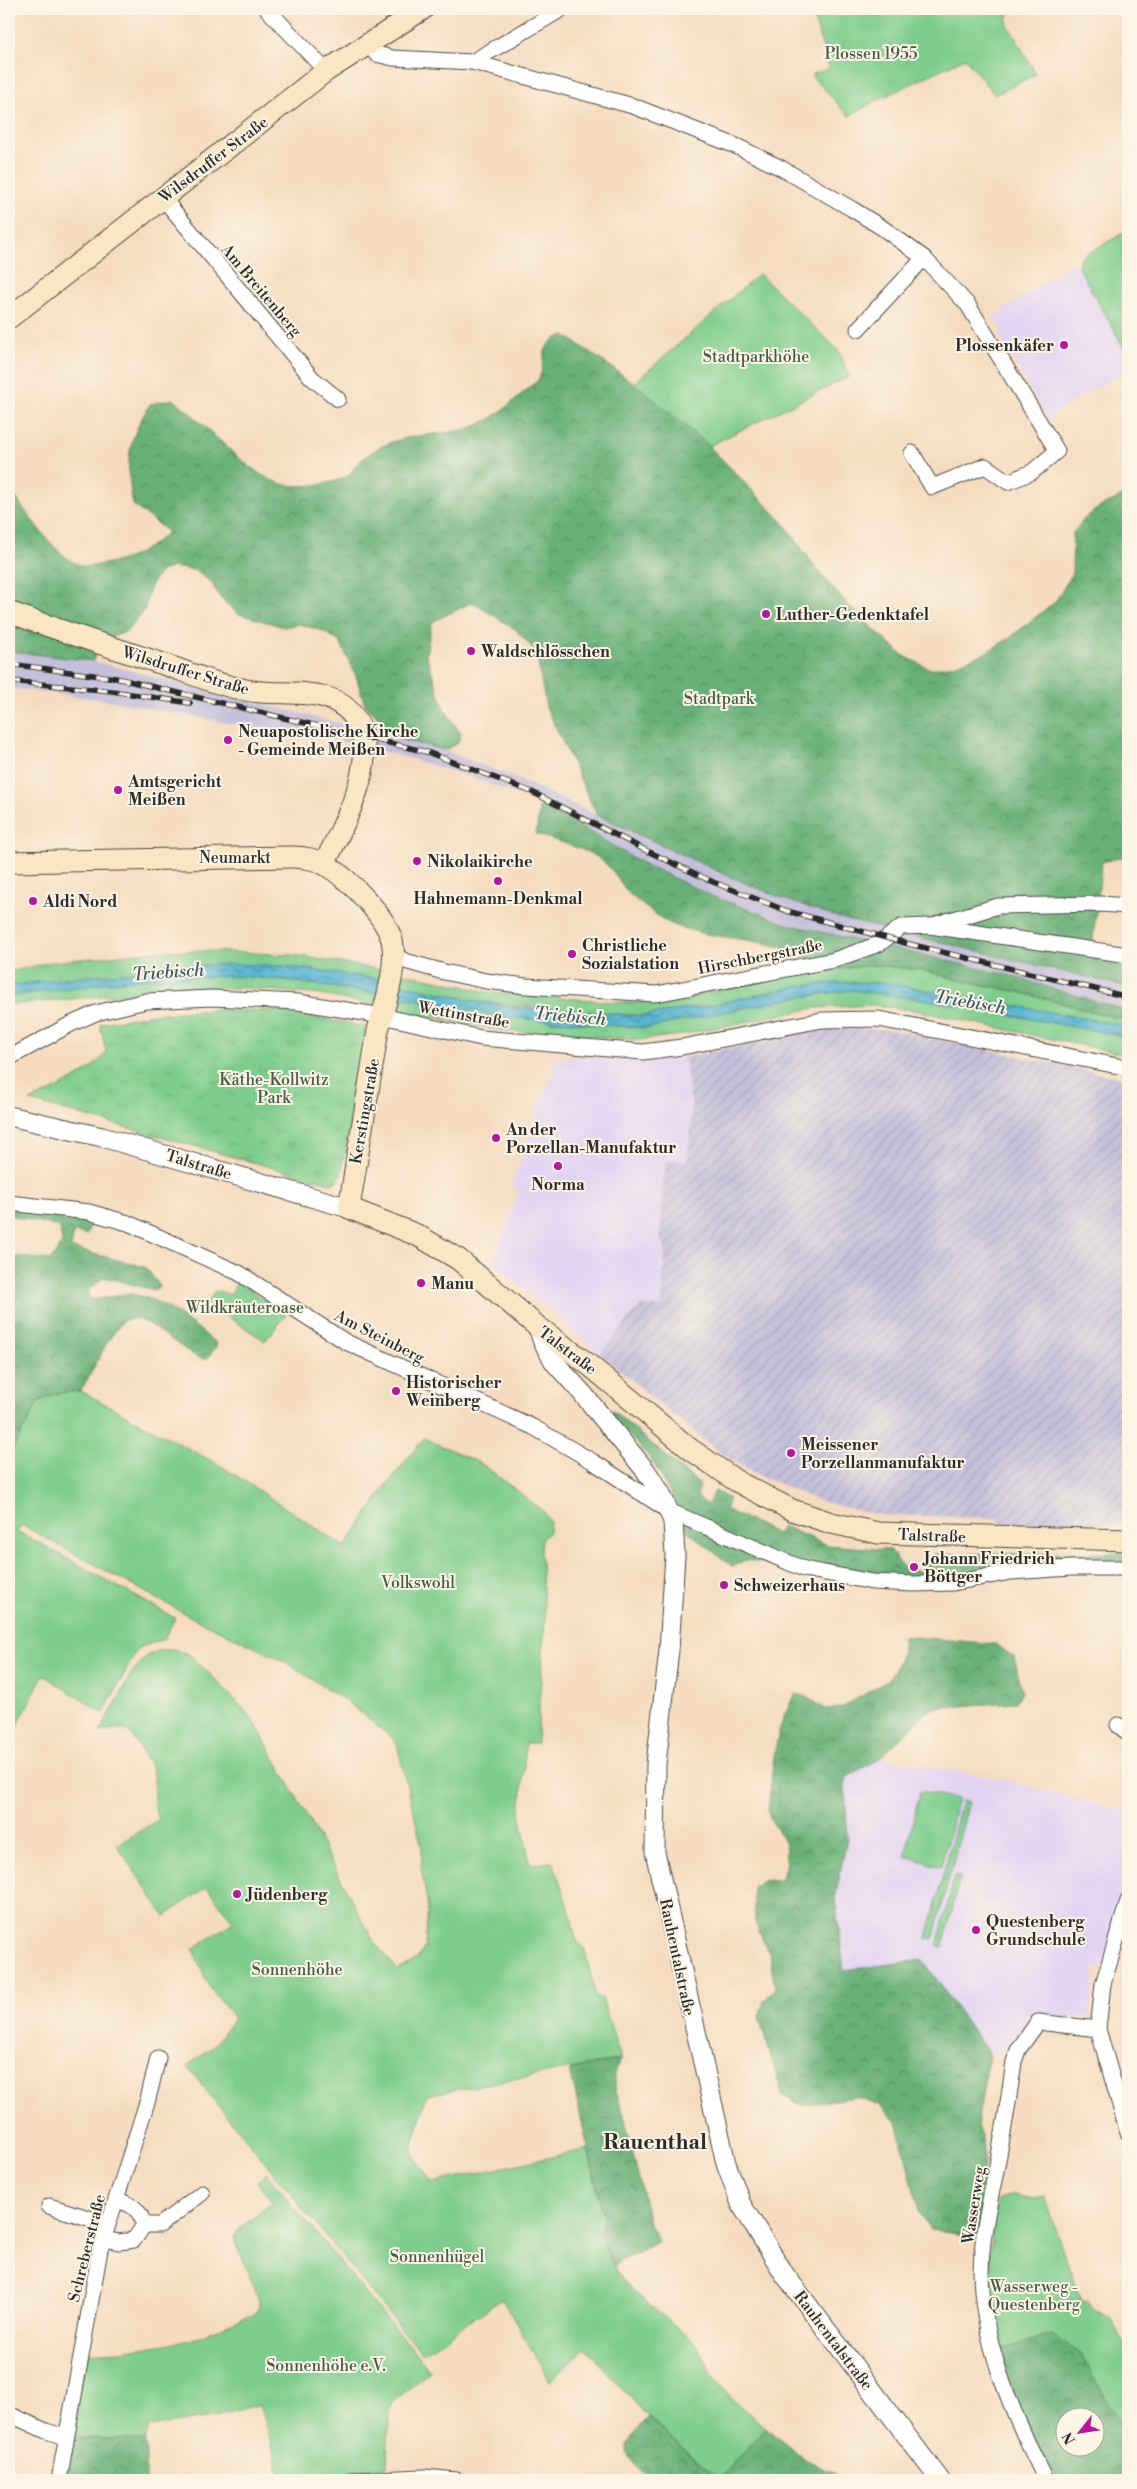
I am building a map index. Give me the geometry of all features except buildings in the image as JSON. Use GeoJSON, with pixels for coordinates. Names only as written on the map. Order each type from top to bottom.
{"type":"FeatureCollection","features":[{"type":"Feature","properties":{"kind":"main road","name":"Wilsdruffer Straße"},"geometry":{"type":"LineString","coordinates":[[9,318],[326,72],[423,9]]}},
{"type":"Feature","properties":{"kind":"main road","name":"Wilsdruffer Straße"},"geometry":{"type":"LineString","coordinates":[[9,612],[185,672],[237,687],[261,692],[304,692],[336,700],[349,711],[358,724],[365,748],[352,801],[344,824],[324,864]]}},
{"type":"Feature","properties":{"kind":"main road","name":"Neumarkt"},"geometry":{"type":"LineString","coordinates":[[9,862],[292,857],[324,864],[344,878],[374,909],[390,933],[392,963]]}},
{"type":"Feature","properties":{"kind":"main road","name":"Kerstingstraße"},"geometry":{"type":"LineString","coordinates":[[349,1208],[357,1149],[392,963]]}},
{"type":"Feature","properties":{"kind":"main road","name":"Talstraße"},"geometry":{"type":"LineString","coordinates":[[349,1208],[417,1235],[458,1259],[538,1327],[588,1364],[690,1449],[759,1495],[830,1523],[878,1534],[1128,1540]]}},
{"type":"Feature","properties":{"kind":"street"},"geometry":{"type":"LineString","coordinates":[[267,9],[326,72]]}},
{"type":"Feature","properties":{"kind":"street"},"geometry":{"type":"LineString","coordinates":[[472,62],[562,9]]}},
{"type":"Feature","properties":{"kind":"street"},"geometry":{"type":"LineString","coordinates":[[369,44],[376,54],[393,58],[472,62],[634,106],[736,146],[781,168],[852,209],[924,258],[968,305],[1057,451],[1032,472],[1008,482],[986,466],[932,487],[912,453]]}},
{"type":"Feature","properties":{"kind":"street","name":"Am Breitenberg"},"geometry":{"type":"LineString","coordinates":[[163,198],[312,378],[338,399]]}},
{"type":"Feature","properties":{"kind":"street"},"geometry":{"type":"LineString","coordinates":[[858,330],[924,258]]}},
{"type":"Feature","properties":{"kind":"street"},"geometry":{"type":"LineString","coordinates":[[930,926],[998,906],[1101,904],[1128,906]]}},
{"type":"Feature","properties":{"kind":"street","name":"Hirschbergstraße"},"geometry":{"type":"LineString","coordinates":[[392,963],[405,961],[486,981],[526,986],[656,994],[834,960],[879,944],[901,927],[930,926],[1128,955]]}},
{"type":"Feature","properties":{"kind":"street","name":"Wettinstraße"},"geometry":{"type":"LineString","coordinates":[[9,1058],[71,1024],[96,1013],[146,1001],[212,998],[298,1002],[383,1010],[481,1038],[643,1052],[664,1050],[822,1020],[879,1018],[1128,1068]]}},
{"type":"Feature","properties":{"kind":"street","name":"Talstraße"},"geometry":{"type":"LineString","coordinates":[[9,1116],[71,1129],[144,1148],[349,1208]]}},
{"type":"Feature","properties":{"kind":"street","name":"Am Steinberg"},"geometry":{"type":"LineString","coordinates":[[9,1203],[89,1212],[128,1223],[238,1273],[346,1342],[533,1427],[592,1461],[669,1511]]}},
{"type":"Feature","properties":{"kind":"street","name":"Rauhentalstraße"},"geometry":{"type":"LineString","coordinates":[[538,1327],[543,1342],[555,1363],[646,1471],[660,1492],[675,1530],[669,1650],[656,1764],[655,1852],[726,2163],[741,2204],[785,2275],[940,2480]]}},
{"type":"Feature","properties":{"kind":"street"},"geometry":{"type":"LineString","coordinates":[[583,1394],[580,1379],[588,1364]]}},
{"type":"Feature","properties":{"kind":"street"},"geometry":{"type":"LineString","coordinates":[[669,1511],[804,1569],[872,1582],[952,1583],[1011,1572],[1071,1568],[1128,1568]]}},
{"type":"Feature","properties":{"kind":"street"},"geometry":{"type":"LineString","coordinates":[[1128,1901],[1104,1984],[1098,2029],[1128,2133]]}},
{"type":"Feature","properties":{"kind":"street","name":"Wasserweg"},"geometry":{"type":"LineString","coordinates":[[1046,2480],[1024,2438],[1006,2393],[992,2346],[982,2290],[983,2238],[1014,2062],[1018,2050],[1038,2022],[1098,2029]]}},
{"type":"Feature","properties":{"kind":"street","name":"Schreberstraße"},"geometry":{"type":"LineString","coordinates":[[59,2480],[65,2436],[106,2232],[158,2058]]}},
{"type":"Feature","properties":{"kind":"street"},"geometry":{"type":"LineString","coordinates":[[144,2225],[160,2224],[202,2193]]}},
{"type":"Feature","properties":{"kind":"street"},"geometry":{"type":"LineString","coordinates":[[50,2206],[106,2232],[119,2242],[134,2240],[144,2225],[142,2215],[130,2203],[116,2200]]}},
{"type":"Feature","properties":{"kind":"street"},"geometry":{"type":"LineString","coordinates":[[9,2414],[46,2431],[65,2436]]}},
{"type":"Feature","properties":{"kind":"street"},"geometry":{"type":"LineString","coordinates":[[360,2480],[424,2476],[457,2480]]}},
{"type":"Feature","properties":{"kind":"shaded area","name":"Plossenkäfer"},"geometry":{"type":"Polygon","coordinates":[[[1070,264],[1078,266],[1096,296],[1128,355],[1128,368],[1056,412],[1049,421],[999,335],[1002,329],[993,317],[1070,264]]]}},
{"type":"Feature","properties":{"kind":"shaded area"},"geometry":{"type":"Polygon","coordinates":[[[9,651],[93,661],[444,750],[532,785],[726,875],[843,919],[1128,987],[1128,1012],[1008,975],[787,924],[712,896],[640,862],[540,803],[471,777],[405,757],[321,736],[256,728],[105,700],[9,688],[9,651]]]}},
{"type":"Feature","properties":{"kind":"shaded area"},"geometry":{"type":"Polygon","coordinates":[[[851,1028],[893,1030],[1128,1079],[1128,1525],[1001,1524],[996,1518],[876,1515],[816,1500],[752,1472],[719,1452],[600,1354],[640,1306],[662,1307],[665,1247],[660,1238],[662,1195],[667,1160],[687,1161],[690,1139],[692,1105],[684,1057],[814,1031],[851,1028]]]}},
{"type":"Feature","properties":{"kind":"shaded area"},"geometry":{"type":"Polygon","coordinates":[[[684,1057],[692,1105],[690,1139],[687,1161],[665,1247],[662,1307],[640,1307],[600,1354],[493,1262],[519,1191],[511,1187],[544,1090],[546,1090],[552,1075],[555,1058],[684,1057]]]}},
{"type":"Feature","properties":{"kind":"shaded area","name":"Questenberg Grundschule"},"geometry":{"type":"Polygon","coordinates":[[[880,1758],[999,1779],[1128,1812],[1128,1881],[1104,1967],[1095,1967],[1089,2017],[1026,2017],[1009,2050],[989,2054],[923,1960],[844,1970],[835,1899],[847,1839],[845,1778],[880,1758]]]}},
{"type":"Feature","properties":{"kind":"green space","name":"Plossen 1955"},"geometry":{"type":"Polygon","coordinates":[[[811,9],[1007,9],[1009,12],[1007,23],[1036,74],[995,95],[965,58],[849,116],[811,75],[829,68],[811,9]]]}},
{"type":"Feature","properties":{"kind":"green space"},"geometry":{"type":"Polygon","coordinates":[[[1128,230],[1128,355],[1078,266],[1080,258],[1128,230]]]}},
{"type":"Feature","properties":{"kind":"green space","name":"Stadtparkhöhe"},"geometry":{"type":"Polygon","coordinates":[[[759,274],[838,350],[850,376],[709,446],[634,383],[759,274]]]}},
{"type":"Feature","properties":{"kind":"green space","name":"Stadtpark"},"geometry":{"type":"Polygon","coordinates":[[[565,335],[634,383],[709,446],[782,521],[821,575],[850,607],[902,655],[931,669],[957,664],[985,653],[1008,639],[1055,602],[1072,574],[1073,533],[1083,520],[1098,508],[1128,493],[1128,856],[1102,862],[1092,948],[1128,955],[1128,987],[843,919],[784,899],[726,875],[597,815],[546,707],[536,652],[516,630],[473,602],[432,622],[426,655],[444,708],[461,734],[458,743],[444,750],[402,740],[365,705],[356,676],[340,642],[323,631],[299,624],[284,627],[239,614],[221,599],[211,582],[194,570],[173,567],[161,571],[150,586],[145,609],[127,631],[99,643],[93,661],[9,651],[9,489],[51,543],[61,553],[82,566],[125,559],[147,548],[168,532],[133,505],[130,490],[129,464],[132,441],[142,417],[150,404],[173,399],[250,467],[276,482],[303,486],[324,484],[350,474],[363,459],[390,443],[405,438],[470,428],[488,420],[503,410],[538,380],[547,347],[556,338],[565,335]]]}},
{"type":"Feature","properties":{"kind":"green space"},"geometry":{"type":"Polygon","coordinates":[[[540,803],[640,862],[712,896],[787,924],[1008,975],[1127,1011],[1121,1013],[1121,1019],[1019,992],[921,970],[873,965],[824,971],[807,959],[789,950],[770,944],[688,930],[669,923],[647,908],[627,891],[604,862],[594,855],[536,834],[540,803]]]}},
{"type":"Feature","properties":{"kind":"green space"},"geometry":{"type":"Polygon","coordinates":[[[158,951],[293,955],[413,975],[493,993],[632,1003],[675,1000],[786,976],[873,965],[921,970],[1019,992],[1121,1019],[1121,1013],[1128,1012],[1128,1026],[886,983],[849,982],[798,986],[701,1007],[642,1016],[481,1002],[373,978],[282,966],[141,966],[133,972],[65,978],[9,986],[9,972],[52,962],[158,951]]]}},
{"type":"Feature","properties":{"kind":"green space"},"geometry":{"type":"Polygon","coordinates":[[[239,976],[284,980],[408,998],[503,1017],[647,1028],[793,998],[851,990],[929,1000],[1128,1037],[1128,1055],[913,1010],[872,1005],[814,1008],[680,1035],[640,1040],[497,1030],[322,995],[247,988],[182,988],[9,1005],[9,996],[137,979],[239,976]]]}},
{"type":"Feature","properties":{"kind":"green space","name":"Käthe-Kollwitz Park"},"geometry":{"type":"Polygon","coordinates":[[[213,1010],[280,1011],[365,1026],[366,1037],[341,1175],[337,1182],[329,1183],[30,1101],[71,1081],[99,1061],[106,1053],[100,1024],[153,1014],[213,1010]]]}},
{"type":"Feature","properties":{"kind":"green space"},"geometry":{"type":"Polygon","coordinates":[[[9,1208],[92,1216],[87,1235],[74,1232],[71,1248],[145,1267],[160,1286],[154,1290],[104,1277],[88,1291],[89,1299],[131,1294],[143,1296],[165,1306],[187,1320],[216,1343],[216,1347],[207,1359],[200,1358],[143,1322],[134,1319],[123,1321],[108,1341],[81,1391],[57,1393],[39,1401],[9,1456],[9,1256],[51,1260],[62,1243],[60,1227],[9,1215],[9,1208]]]}},
{"type":"Feature","properties":{"kind":"green space","name":"Wildkräuteroase"},"geometry":{"type":"Polygon","coordinates":[[[238,1281],[286,1315],[265,1341],[207,1303],[214,1292],[219,1291],[230,1295],[238,1281]]]}},
{"type":"Feature","properties":{"kind":"green space"},"geometry":{"type":"Polygon","coordinates":[[[81,1391],[223,1467],[345,1547],[386,1486],[424,1438],[482,1464],[544,1512],[550,1522],[549,1532],[542,1538],[540,1548],[545,1619],[537,1743],[526,1743],[520,1814],[530,1864],[553,1862],[570,1912],[576,1939],[585,1950],[596,1998],[602,1998],[621,2059],[427,2095],[411,2151],[432,2183],[588,2149],[603,2214],[604,2223],[601,2234],[603,2244],[617,2272],[632,2290],[697,2344],[716,2381],[737,2403],[766,2428],[719,2480],[648,2417],[586,2348],[550,2381],[502,2299],[422,2354],[187,2067],[216,2043],[234,2018],[208,1985],[193,1949],[233,1922],[207,1887],[165,1916],[117,1845],[159,1819],[154,1802],[153,1773],[134,1738],[122,1729],[100,1732],[133,1671],[148,1655],[160,1650],[173,1650],[188,1654],[252,1718],[310,1821],[374,1942],[398,1970],[417,1959],[425,1947],[428,1907],[421,1868],[422,1847],[397,1744],[350,1704],[286,1662],[189,1616],[22,1525],[17,1531],[175,1618],[164,1639],[138,1648],[103,1713],[43,1675],[9,1742],[9,1456],[39,1401],[57,1393],[81,1391]]]}},
{"type":"Feature","properties":{"kind":"green space"},"geometry":{"type":"Polygon","coordinates":[[[612,1410],[700,1485],[697,1496],[707,1505],[715,1491],[730,1499],[725,1509],[778,1534],[782,1526],[828,1545],[890,1550],[905,1570],[921,1571],[934,1554],[1128,1553],[1128,1562],[936,1581],[848,1574],[745,1560],[733,1567],[685,1529],[672,1496],[651,1459],[609,1413],[612,1410]]]}},
{"type":"Feature","properties":{"kind":"green space"},"geometry":{"type":"Polygon","coordinates":[[[903,1636],[995,1644],[1014,1657],[1022,1692],[1016,1702],[932,1708],[880,1758],[845,1778],[847,1839],[835,1899],[844,1970],[923,1960],[989,2054],[977,2126],[984,2145],[983,2238],[930,2230],[919,2212],[897,2122],[880,2105],[856,2097],[801,2105],[782,2094],[759,2017],[764,2000],[775,1989],[770,1956],[755,1922],[753,1886],[761,1881],[780,1879],[785,1864],[784,1842],[770,1818],[768,1810],[775,1750],[783,1720],[796,1694],[808,1697],[825,1709],[841,1708],[889,1680],[901,1656],[903,1636]]]}},
{"type":"Feature","properties":{"kind":"green space"},"geometry":{"type":"Polygon","coordinates":[[[920,1791],[958,1799],[941,1867],[905,1856],[920,1791]]]}},
{"type":"Feature","properties":{"kind":"green space"},"geometry":{"type":"Polygon","coordinates":[[[962,1801],[969,1802],[933,1939],[927,1938],[962,1801]]]}},
{"type":"Feature","properties":{"kind":"green space"},"geometry":{"type":"Polygon","coordinates":[[[955,1876],[960,1877],[943,1947],[937,1946],[955,1876]]]}},
{"type":"Feature","properties":{"kind":"green space"},"geometry":{"type":"Polygon","coordinates":[[[621,2059],[615,2070],[615,2088],[624,2115],[649,2222],[659,2241],[613,2265],[601,2238],[603,2214],[570,2070],[621,2059]]]}},
{"type":"Feature","properties":{"kind":"green space","name":"Sonnenhöhe e.V."},"geometry":{"type":"Polygon","coordinates":[[[266,2173],[430,2371],[395,2400],[389,2409],[387,2467],[355,2471],[324,2480],[282,2480],[260,2404],[218,2416],[149,2427],[146,2440],[65,2437],[82,2353],[122,2351],[190,2340],[254,2314],[259,2307],[259,2300],[234,2237],[236,2231],[273,2202],[257,2182],[266,2173]]]}},
{"type":"Feature","properties":{"kind":"green space","name":"Wasserweg - Questenberg"},"geometry":{"type":"Polygon","coordinates":[[[1014,2195],[1034,2199],[1044,2197],[1081,2302],[1086,2300],[1094,2309],[1110,2317],[1128,2351],[1128,2437],[1081,2355],[1051,2334],[1006,2349],[1001,2341],[995,2323],[990,2284],[991,2243],[998,2199],[1014,2195]]]}},
{"type":"Feature","properties":{"kind":"green space"},"geometry":{"type":"Polygon","coordinates":[[[1051,2334],[1081,2355],[1128,2437],[1128,2480],[1046,2480],[992,2346],[1006,2349],[1051,2334]]]}},
{"type":"Feature","properties":{"kind":"green space"},"geometry":{"type":"Polygon","coordinates":[[[648,2417],[719,2480],[652,2480],[640,2471],[628,2457],[627,2450],[633,2437],[648,2417]]]}},
{"type":"Feature","properties":{"kind":"green space"},"geometry":{"type":"Polygon","coordinates":[[[766,2428],[807,2460],[836,2473],[831,2480],[719,2480],[766,2428]]]}},
{"type":"Feature","properties":{"kind":"green space"},"geometry":{"type":"Polygon","coordinates":[[[65,2437],[146,2440],[146,2480],[59,2480],[65,2437]]]}},
{"type":"Feature","properties":{"kind":"water","name":"Triebisch"},"geometry":{"type":"Polygon","coordinates":[[[236,964],[282,966],[373,978],[481,1002],[516,1007],[642,1016],[701,1007],[798,986],[849,982],[886,983],[1128,1026],[1128,1037],[929,1000],[851,990],[793,998],[647,1028],[503,1017],[408,998],[284,980],[239,976],[137,979],[9,996],[9,986],[65,978],[133,972],[141,967],[236,964]]]}},
{"type":"Feature","properties":{"kind":"railway"},"geometry":{"type":"LineString","coordinates":[[9,664],[116,678],[427,752],[532,792],[643,849],[713,882],[787,911],[905,943],[1128,997]]}},
{"type":"Feature","properties":{"kind":"railway"},"geometry":{"type":"LineString","coordinates":[[9,681],[112,691],[190,703]]}},
{"type":"Feature","properties":{"kind":"place","name":"Plossenkäfer"},"geometry":{"type":"Point","coordinates":[1064,345]}},
{"type":"Feature","properties":{"kind":"place","name":"Luther-Gedenktafel"},"geometry":{"type":"Point","coordinates":[766,614]}},
{"type":"Feature","properties":{"kind":"place","name":"Waldschlösschen"},"geometry":{"type":"Point","coordinates":[471,651]}},
{"type":"Feature","properties":{"kind":"place","name":"Neuapostolische Kirche - Gemeinde Meißen"},"geometry":{"type":"Point","coordinates":[228,740]}},
{"type":"Feature","properties":{"kind":"place","name":"Amtsgericht Meißen"},"geometry":{"type":"Point","coordinates":[118,790]}},
{"type":"Feature","properties":{"kind":"place","name":"Nikolaikirche"},"geometry":{"type":"Point","coordinates":[417,861]}},
{"type":"Feature","properties":{"kind":"place","name":"Hahnemann-Denkmal"},"geometry":{"type":"Point","coordinates":[498,881]}},
{"type":"Feature","properties":{"kind":"place","name":"Aldi Nord"},"geometry":{"type":"Point","coordinates":[33,901]}},
{"type":"Feature","properties":{"kind":"place","name":"Christliche Sozialstation"},"geometry":{"type":"Point","coordinates":[572,954]}},
{"type":"Feature","properties":{"kind":"place","name":"An der Porzellan-Manufaktur"},"geometry":{"type":"Point","coordinates":[496,1138]}},
{"type":"Feature","properties":{"kind":"place","name":"Norma"},"geometry":{"type":"Point","coordinates":[558,1166]}},
{"type":"Feature","properties":{"kind":"place","name":"Manu"},"geometry":{"type":"Point","coordinates":[421,1283]}},
{"type":"Feature","properties":{"kind":"place","name":"Historischer Weinberg"},"geometry":{"type":"Point","coordinates":[396,1391]}},
{"type":"Feature","properties":{"kind":"place","name":"Meissener Porzellanmanufaktur"},"geometry":{"type":"Point","coordinates":[791,1453]}},
{"type":"Feature","properties":{"kind":"place","name":"Johann Friedrich Böttger"},"geometry":{"type":"Point","coordinates":[914,1567]}},
{"type":"Feature","properties":{"kind":"place","name":"Schweizerhaus"},"geometry":{"type":"Point","coordinates":[724,1585]}},
{"type":"Feature","properties":{"kind":"place","name":"Jüdenberg"},"geometry":{"type":"Point","coordinates":[237,1894]}},
{"type":"Feature","properties":{"kind":"place","name":"Questenberg Grundschule"},"geometry":{"type":"Point","coordinates":[976,1930]}},
{"type":"Feature","properties":{"kind":"district","name":"Rauenthal"},"geometry":{"type":"Point","coordinates":[655,2142]}},
{"type":"Feature","properties":{"kind":"park label","name":"Volkswohl"},"geometry":{"type":"Point","coordinates":[418,1582]}},
{"type":"Feature","properties":{"kind":"park label","name":"Sonnenhöhe"},"geometry":{"type":"Point","coordinates":[297,1969]}},
{"type":"Feature","properties":{"kind":"park label","name":"Sonnenhügel"},"geometry":{"type":"Point","coordinates":[437,2256]}}]}
